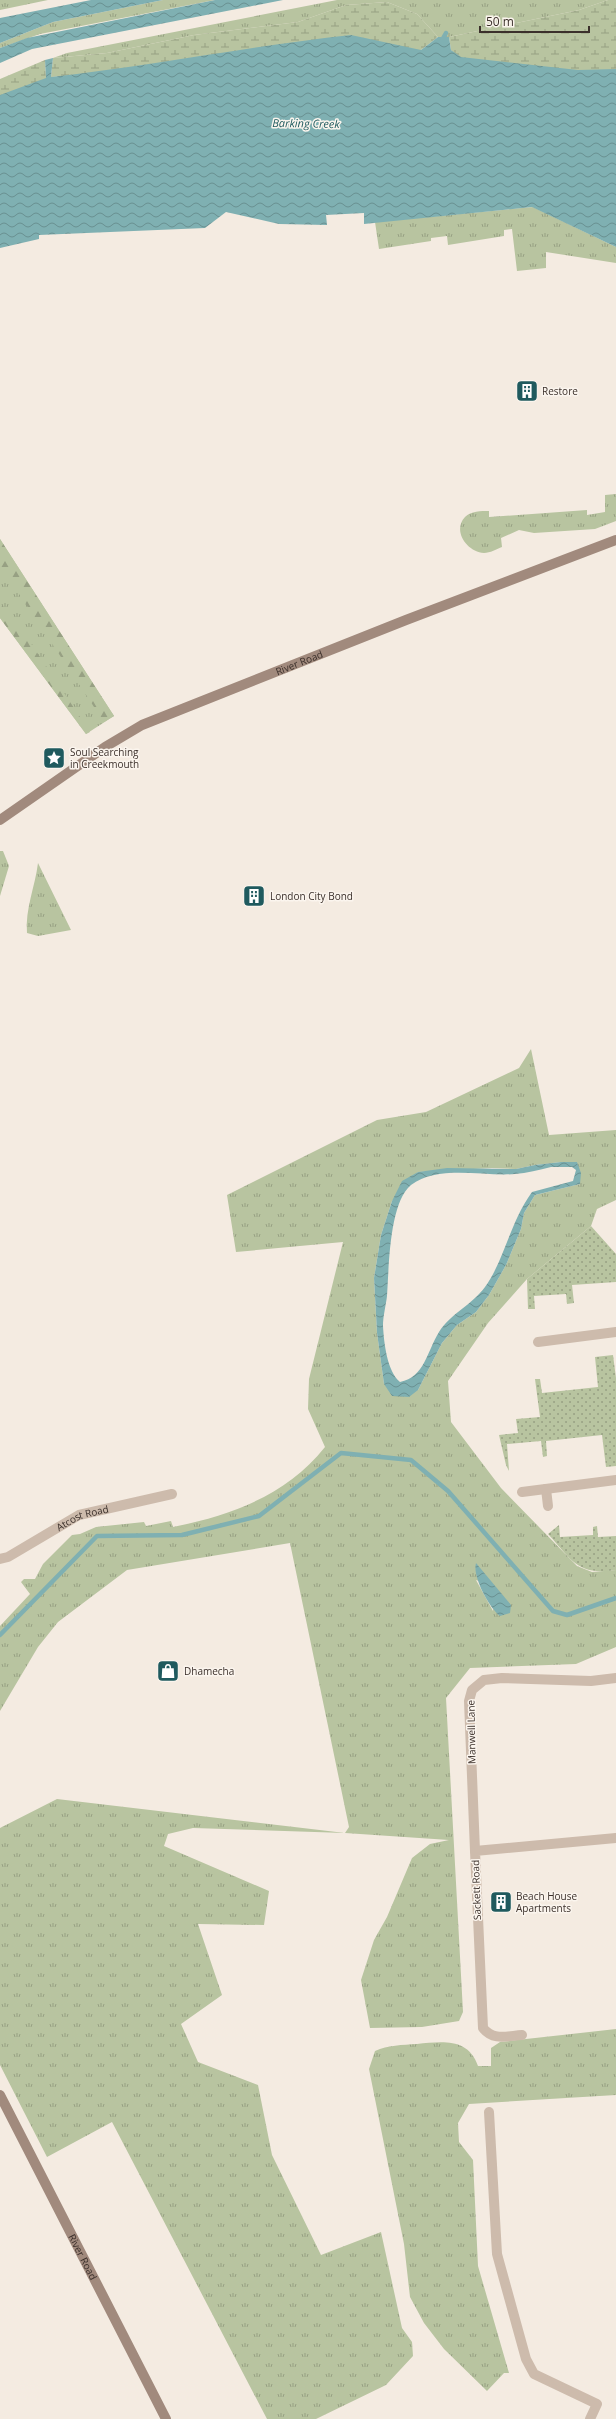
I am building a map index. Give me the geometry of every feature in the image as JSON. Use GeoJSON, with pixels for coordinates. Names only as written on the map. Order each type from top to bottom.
{"type":"FeatureCollection","features":[{"type":"Feature","properties":{"kind":"street","name":"River Road"},"geometry":{"type":"LineString","coordinates":[[0,820],[105,747],[142,725],[406,620],[616,540]]}},
{"type":"Feature","properties":{"kind":"street"},"geometry":{"type":"LineString","coordinates":[[538,1342],[616,1332]]}},
{"type":"Feature","properties":{"kind":"street"},"geometry":{"type":"LineString","coordinates":[[522,1492],[616,1480]]}},
{"type":"Feature","properties":{"kind":"street"},"geometry":{"type":"LineString","coordinates":[[546,1489],[548,1506]]}},
{"type":"Feature","properties":{"kind":"street","name":"Atcost Road"},"geometry":{"type":"LineString","coordinates":[[0,1559],[8,1557],[78,1515],[172,1494]]}},
{"type":"Feature","properties":{"kind":"street","name":"Manwell Lane"},"geometry":{"type":"LineString","coordinates":[[475,1851],[469,1701],[472,1690],[484,1680],[502,1678],[591,1680],[616,1678]]}},
{"type":"Feature","properties":{"kind":"street","name":"Sackett Road"},"geometry":{"type":"LineString","coordinates":[[522,2035],[494,2037],[488,2035],[483,2028],[475,1851],[616,1838]]}},
{"type":"Feature","properties":{"kind":"street","name":"River Road"},"geometry":{"type":"LineString","coordinates":[[0,2095],[166,2419]]}},
{"type":"Feature","properties":{"kind":"street"},"geometry":{"type":"LineString","coordinates":[[490,2112],[497,2254],[526,2359],[534,2374],[597,2404],[590,2419]]}},
{"type":"Feature","properties":{"kind":"green space"},"geometry":{"type":"Polygon","coordinates":[[[0,0],[48,0],[0,10],[0,0]]]}},
{"type":"Feature","properties":{"kind":"green space"},"geometry":{"type":"Polygon","coordinates":[[[163,0],[215,0],[40,34],[0,48],[0,43],[53,22],[163,0]]]}},
{"type":"Feature","properties":{"kind":"green space"},"geometry":{"type":"Polygon","coordinates":[[[337,0],[608,0],[579,10],[449,37],[438,37],[417,14],[387,2],[346,5],[298,22],[194,35],[107,53],[53,58],[67,53],[337,0]]]}},
{"type":"Feature","properties":{"kind":"green space"},"geometry":{"type":"Polygon","coordinates":[[[608,0],[616,0],[616,103],[497,95],[451,50],[449,37],[579,10],[608,0]]]}},
{"type":"Feature","properties":{"kind":"green space"},"geometry":{"type":"Polygon","coordinates":[[[387,2],[417,14],[438,37],[421,50],[51,77],[53,58],[107,53],[194,35],[298,22],[346,5],[387,2]]]}},
{"type":"Feature","properties":{"kind":"green space"},"geometry":{"type":"Polygon","coordinates":[[[45,60],[46,78],[49,83],[0,101],[0,79],[45,60]]]}},
{"type":"Feature","properties":{"kind":"green space"},"geometry":{"type":"Polygon","coordinates":[[[533,207],[616,247],[616,263],[546,252],[546,268],[517,271],[512,229],[504,230],[504,236],[448,245],[447,236],[431,238],[431,241],[379,249],[375,222],[533,207]]]}},
{"type":"Feature","properties":{"kind":"green space"},"geometry":{"type":"Polygon","coordinates":[[[616,494],[616,521],[595,529],[534,533],[519,530],[501,538],[502,547],[491,552],[484,553],[478,552],[467,545],[461,534],[461,523],[467,515],[473,512],[489,511],[489,517],[587,510],[587,515],[605,512],[605,495],[616,494]]]}},
{"type":"Feature","properties":{"kind":"green space"},"geometry":{"type":"Polygon","coordinates":[[[0,539],[114,716],[86,734],[0,618],[0,539]]]}},
{"type":"Feature","properties":{"kind":"green space"},"geometry":{"type":"Polygon","coordinates":[[[0,539],[114,716],[104,722],[0,565],[0,539]]]}},
{"type":"Feature","properties":{"kind":"green space"},"geometry":{"type":"Polygon","coordinates":[[[0,603],[20,627],[90,732],[86,734],[0,618],[0,603]]]}},
{"type":"Feature","properties":{"kind":"green space"},"geometry":{"type":"Polygon","coordinates":[[[0,851],[3,851],[9,866],[0,896],[0,851]]]}},
{"type":"Feature","properties":{"kind":"green space"},"geometry":{"type":"Polygon","coordinates":[[[38,863],[71,930],[38,936],[27,933],[27,915],[38,863]]]}},
{"type":"Feature","properties":{"kind":"green space"},"geometry":{"type":"Polygon","coordinates":[[[531,1049],[549,1135],[616,1130],[616,1200],[597,1209],[591,1226],[527,1279],[488,1323],[448,1381],[451,1422],[501,1488],[577,1566],[592,1572],[616,1570],[616,1647],[576,1664],[470,1668],[446,1698],[463,2012],[459,2021],[422,2027],[370,2028],[361,1980],[374,1940],[387,1917],[412,1858],[430,1844],[449,1840],[345,1833],[349,1827],[290,1543],[127,1570],[58,1622],[38,1647],[0,1711],[0,1626],[30,1594],[21,1582],[24,1579],[35,1579],[43,1564],[72,1535],[80,1534],[96,1527],[144,1522],[146,1526],[171,1521],[173,1527],[237,1509],[276,1490],[294,1478],[310,1464],[325,1447],[308,1409],[309,1379],[343,1242],[236,1252],[227,1195],[377,1120],[426,1112],[519,1068],[531,1049]],[[561,1162],[516,1169],[492,1168],[418,1172],[392,1201],[381,1235],[374,1278],[377,1333],[384,1384],[418,1390],[442,1343],[457,1325],[476,1312],[489,1295],[506,1265],[521,1229],[524,1213],[535,1195],[580,1184],[577,1162],[561,1162]],[[476,1580],[493,1611],[495,1586],[476,1580]]]}},
{"type":"Feature","properties":{"kind":"green space"},"geometry":{"type":"Polygon","coordinates":[[[591,1226],[616,1254],[616,1282],[572,1285],[574,1303],[567,1304],[566,1294],[534,1296],[535,1309],[528,1309],[527,1279],[591,1226]]]}},
{"type":"Feature","properties":{"kind":"green space"},"geometry":{"type":"Polygon","coordinates":[[[613,1355],[616,1378],[616,1466],[606,1467],[602,1435],[546,1441],[547,1456],[543,1457],[541,1441],[507,1444],[509,1471],[506,1465],[499,1435],[518,1433],[516,1419],[540,1417],[535,1379],[540,1379],[542,1393],[598,1387],[595,1357],[613,1355]]]}},
{"type":"Feature","properties":{"kind":"green space"},"geometry":{"type":"Polygon","coordinates":[[[559,1525],[560,1537],[593,1535],[593,1527],[597,1526],[598,1537],[616,1536],[616,1570],[592,1571],[576,1564],[548,1534],[559,1525]]]}},
{"type":"Feature","properties":{"kind":"green space"},"geometry":{"type":"Polygon","coordinates":[[[57,1799],[345,1833],[193,1828],[168,1834],[164,1846],[269,1891],[264,1925],[198,1924],[222,1995],[181,2024],[198,2062],[258,2085],[272,2155],[321,2255],[381,2232],[402,2328],[412,2342],[413,2356],[386,2385],[316,2419],[267,2419],[112,2122],[47,2157],[0,2065],[0,1828],[57,1799]]]}},
{"type":"Feature","properties":{"kind":"green space"},"geometry":{"type":"Polygon","coordinates":[[[616,2029],[616,2095],[469,2104],[458,2123],[459,2142],[473,2160],[478,2266],[509,2373],[504,2373],[487,2391],[444,2349],[424,2323],[410,2297],[404,2244],[369,2069],[375,2051],[390,2046],[444,2042],[453,2043],[468,2050],[478,2066],[491,2066],[491,2048],[500,2042],[616,2029]]]}},
{"type":"Feature","properties":{"kind":"water"},"geometry":{"type":"Polygon","coordinates":[[[91,0],[163,0],[53,22],[0,43],[0,18],[91,0]]]}},
{"type":"Feature","properties":{"kind":"water"},"geometry":{"type":"Polygon","coordinates":[[[215,0],[283,0],[32,49],[0,63],[0,48],[27,38],[215,0]]]}},
{"type":"Feature","properties":{"kind":"water","name":"Barking Creek"},"geometry":{"type":"Polygon","coordinates":[[[351,35],[421,50],[438,37],[449,37],[451,50],[461,57],[578,70],[616,69],[616,247],[532,207],[364,224],[364,213],[326,215],[327,225],[279,224],[226,212],[205,228],[39,235],[39,239],[0,248],[0,95],[46,78],[45,60],[53,58],[51,77],[351,35]]]}},
{"type":"Feature","properties":{"kind":"water"},"geometry":{"type":"Polygon","coordinates":[[[577,1162],[581,1173],[580,1184],[535,1195],[524,1213],[521,1229],[506,1265],[489,1295],[476,1312],[457,1325],[442,1343],[418,1390],[409,1397],[392,1396],[384,1384],[377,1333],[374,1278],[381,1235],[392,1201],[402,1181],[418,1172],[447,1168],[516,1169],[535,1165],[577,1162]],[[551,1167],[515,1174],[448,1173],[434,1175],[411,1185],[404,1194],[398,1206],[394,1221],[387,1296],[383,1318],[385,1348],[389,1364],[400,1382],[415,1375],[424,1362],[439,1332],[449,1320],[474,1299],[485,1287],[498,1265],[518,1216],[532,1192],[573,1181],[576,1170],[572,1167],[551,1167]]]}},
{"type":"Feature","properties":{"kind":"water"},"geometry":{"type":"Polygon","coordinates":[[[476,1563],[511,1605],[510,1613],[500,1616],[491,1606],[479,1583],[475,1569],[476,1563]]]}},
{"type":"Feature","properties":{"kind":"waterway"},"geometry":{"type":"LineString","coordinates":[[441,42],[446,33]]}},
{"type":"Feature","properties":{"kind":"waterway"},"geometry":{"type":"LineString","coordinates":[[0,1635],[97,1536],[182,1535],[259,1516],[341,1453],[411,1460],[448,1491],[553,1611],[567,1615],[616,1598]]}},
{"type":"Feature","properties":{"kind":"place","name":"Restore"},"geometry":{"type":"Point","coordinates":[527,391]}},
{"type":"Feature","properties":{"kind":"place","name":"Soul Searching in Creekmouth"},"geometry":{"type":"Point","coordinates":[54,758]}},
{"type":"Feature","properties":{"kind":"place","name":"London City Bond"},"geometry":{"type":"Point","coordinates":[254,896]}},
{"type":"Feature","properties":{"kind":"place","name":"Dhamecha"},"geometry":{"type":"Point","coordinates":[168,1671]}},
{"type":"Feature","properties":{"kind":"place","name":"Beach House Apartments"},"geometry":{"type":"Point","coordinates":[501,1902]}}]}
